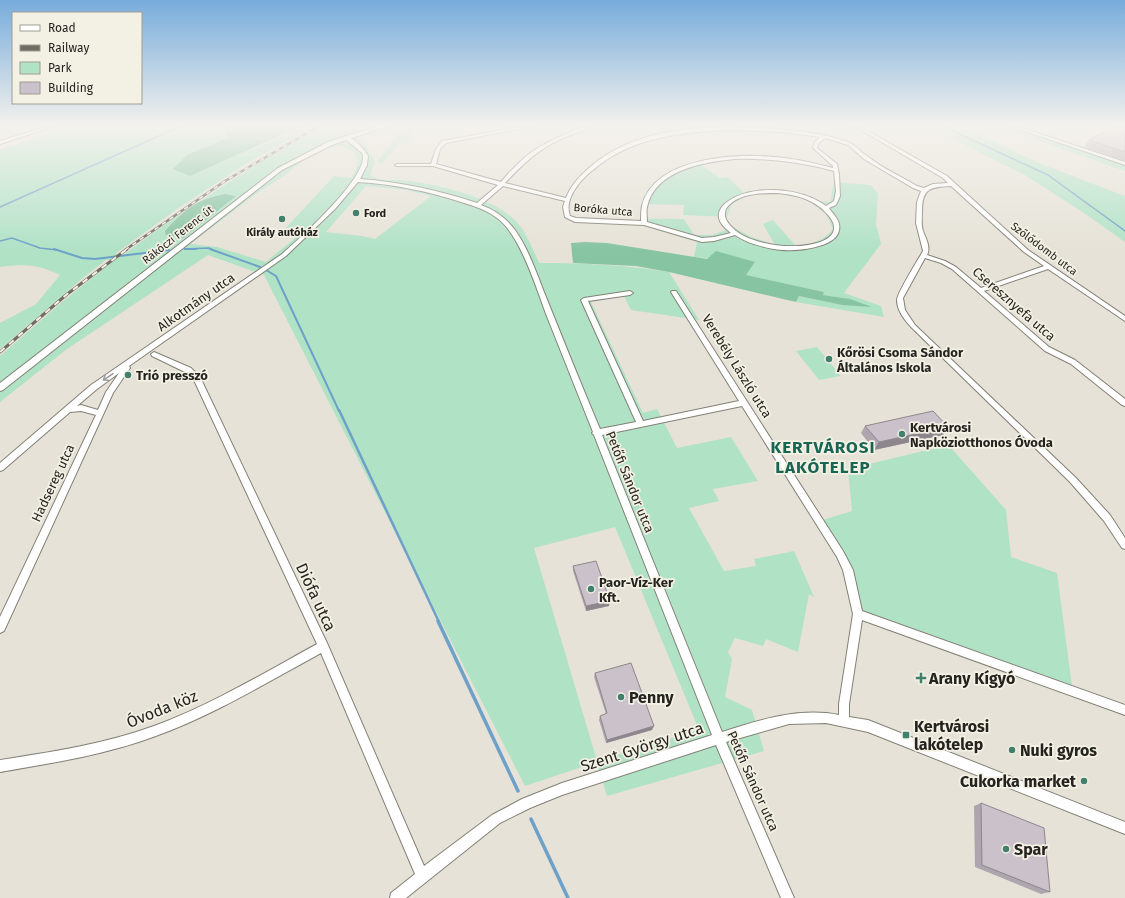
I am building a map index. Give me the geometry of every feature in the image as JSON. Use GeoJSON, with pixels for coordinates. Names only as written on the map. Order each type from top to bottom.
{"type":"FeatureCollection","features":[{"type":"Feature","properties":{"kind":"main road","name":"Rákóczi Ferenc út"},"geometry":{"type":"LineString","coordinates":[[0,388],[282,168]]}},
{"type":"Feature","properties":{"kind":"street","name":"Alkotmány utca"},"geometry":{"type":"LineString","coordinates":[[0,468],[100,382],[140,356],[290,250],[310,232],[357,180],[364,168]]}},
{"type":"Feature","properties":{"kind":"street"},"geometry":{"type":"LineString","coordinates":[[444,168],[568,200]]}},
{"type":"Feature","properties":{"kind":"street"},"geometry":{"type":"LineString","coordinates":[[478,206],[502,184],[516,168]]}},
{"type":"Feature","properties":{"kind":"street","name":"Boróka utca"},"geometry":{"type":"LineString","coordinates":[[592,168],[584,174],[574,187],[568,200],[566,215],[571,219],[644,223],[702,240],[714,239],[736,233]]}},
{"type":"Feature","properties":{"kind":"street"},"geometry":{"type":"LineString","coordinates":[[644,223],[645,206],[654,189],[668,176],[687,168]]}},
{"type":"Feature","properties":{"kind":"street"},"geometry":{"type":"LineString","coordinates":[[824,208],[834,204],[836,201],[838,188],[836,170],[827,168]]}},
{"type":"Feature","properties":{"kind":"street","name":"Boróka utca"},"geometry":{"type":"LineString","coordinates":[[883,168],[915,187],[923,190]]}},
{"type":"Feature","properties":{"kind":"street","name":"Szőlődomb utca"},"geometry":{"type":"LineString","coordinates":[[931,168],[954,184],[1015,242],[1125,319]]}},
{"type":"Feature","properties":{"kind":"street","name":"Petőfi Sándor utca"},"geometry":{"type":"LineString","coordinates":[[357,180],[418,187],[478,206],[494,213],[505,221],[512,229],[533,272],[719,739],[788,898]]}},
{"type":"Feature","properties":{"kind":"street"},"geometry":{"type":"LineString","coordinates":[[954,184],[934,186],[923,190],[920,195],[920,228],[926,246],[925,256],[900,298],[900,304],[903,312],[913,326],[1073,480],[1107,518],[1125,545]]}},
{"type":"Feature","properties":{"kind":"street"},"geometry":{"type":"LineString","coordinates":[[765,191],[788,193],[810,200],[824,208],[835,218],[836,232],[826,241],[813,246],[797,248],[774,247],[753,242],[736,233],[724,222],[722,213],[727,202],[740,195],[765,191]]}},
{"type":"Feature","properties":{"kind":"street","name":"Cseresznyefa utca"},"geometry":{"type":"LineString","coordinates":[[925,256],[949,265],[981,290],[1047,349],[1073,362],[1125,403]]}},
{"type":"Feature","properties":{"kind":"street"},"geometry":{"type":"LineString","coordinates":[[981,290],[1049,266]]}},
{"type":"Feature","properties":{"kind":"street","name":"Verebély László utca"},"geometry":{"type":"LineString","coordinates":[[674,292],[840,554],[848,570],[858,614],[844,704],[844,720]]}},
{"type":"Feature","properties":{"kind":"street"},"geometry":{"type":"LineString","coordinates":[[630,293],[584,300],[641,424]]}},
{"type":"Feature","properties":{"kind":"street","name":"Diófa utca"},"geometry":{"type":"LineString","coordinates":[[154,354],[188,370],[196,377],[323,646],[422,876]]}},
{"type":"Feature","properties":{"kind":"street","name":"Hadsereg utca"},"geometry":{"type":"LineString","coordinates":[[0,628],[100,413],[125,369],[140,356]]}},
{"type":"Feature","properties":{"kind":"street"},"geometry":{"type":"LineString","coordinates":[[596,433],[745,403]]}},
{"type":"Feature","properties":{"kind":"street"},"geometry":{"type":"LineString","coordinates":[[69,408],[81,408],[100,413]]}},
{"type":"Feature","properties":{"kind":"street"},"geometry":{"type":"LineString","coordinates":[[858,614],[1125,710]]}},
{"type":"Feature","properties":{"kind":"street","name":"Óvoda köz"},"geometry":{"type":"LineString","coordinates":[[0,766],[108,746],[173,724],[200,712],[323,646]]}},
{"type":"Feature","properties":{"kind":"street","name":"Szent György utca"},"geometry":{"type":"LineString","coordinates":[[396,898],[496,819],[526,803],[562,789],[719,739],[789,719],[809,717],[844,720],[875,729],[1125,828]]}},
{"type":"Feature","properties":{"kind":"green space"},"geometry":{"type":"Polygon","coordinates":[[[0,168],[239,168],[177,209],[115,254],[123,255],[182,212],[165,231],[236,196],[225,194],[200,201],[251,168],[294,168],[257,193],[190,244],[217,247],[266,262],[300,234],[283,231],[334,176],[351,178],[356,168],[373,168],[370,176],[374,178],[384,180],[405,180],[439,186],[472,196],[502,210],[514,219],[523,230],[539,263],[604,265],[669,272],[699,320],[631,310],[624,296],[591,302],[643,413],[657,409],[677,448],[731,437],[758,481],[713,489],[719,501],[689,508],[724,571],[756,566],[754,559],[794,551],[814,597],[809,594],[798,652],[766,639],[763,646],[735,638],[728,652],[732,659],[725,697],[752,710],[764,751],[607,796],[597,762],[525,786],[264,275],[208,255],[67,349],[0,402],[0,356],[62,302],[116,259],[106,260],[84,277],[0,349],[0,323],[36,304],[60,275],[52,271],[31,266],[17,265],[0,267],[0,168]],[[366,186],[326,232],[375,239],[431,196],[406,190],[366,186]],[[615,527],[534,548],[597,761],[699,730],[615,527]]]}},
{"type":"Feature","properties":{"kind":"green space"},"geometry":{"type":"Polygon","coordinates":[[[174,168],[208,168],[190,176],[173,169],[174,168]]]}},
{"type":"Feature","properties":{"kind":"green space"},"geometry":{"type":"Polygon","coordinates":[[[677,168],[705,168],[720,178],[728,177],[747,196],[732,204],[727,217],[683,215],[684,205],[641,204],[657,181],[677,168]]]}},
{"type":"Feature","properties":{"kind":"green space"},"geometry":{"type":"Polygon","coordinates":[[[1011,168],[1051,168],[1125,196],[1125,242],[1081,211],[1023,174],[1011,168]]]}},
{"type":"Feature","properties":{"kind":"green space"},"geometry":{"type":"Polygon","coordinates":[[[1116,168],[1125,168],[1125,171],[1116,168]]]}},
{"type":"Feature","properties":{"kind":"green space"},"geometry":{"type":"Polygon","coordinates":[[[834,182],[871,185],[878,194],[876,224],[881,244],[844,293],[881,306],[884,317],[796,302],[799,296],[842,305],[850,299],[823,295],[824,292],[745,275],[755,263],[694,257],[697,242],[636,225],[637,220],[640,219],[684,219],[694,235],[712,235],[734,227],[749,236],[775,245],[763,224],[773,220],[795,245],[812,243],[821,240],[833,229],[826,214],[813,204],[821,201],[830,202],[834,182]]]}},
{"type":"Feature","properties":{"kind":"green space"},"geometry":{"type":"Polygon","coordinates":[[[225,194],[236,196],[183,238],[166,235],[165,231],[191,206],[206,199],[225,194]]]}},
{"type":"Feature","properties":{"kind":"green space"},"geometry":{"type":"Polygon","coordinates":[[[571,243],[607,243],[707,259],[716,251],[755,262],[746,275],[824,292],[823,295],[850,299],[872,307],[842,305],[799,296],[796,302],[669,272],[636,266],[573,263],[571,243]]]}},
{"type":"Feature","properties":{"kind":"green space"},"geometry":{"type":"Polygon","coordinates":[[[817,347],[841,376],[819,380],[796,351],[817,347]]]}},
{"type":"Feature","properties":{"kind":"green space"},"geometry":{"type":"Polygon","coordinates":[[[940,447],[952,449],[1006,510],[1011,557],[1057,573],[1073,694],[853,616],[850,584],[842,561],[816,522],[852,511],[848,469],[940,447]]]}},
{"type":"Feature","properties":{"kind":"building"},"geometry":{"type":"Polygon","coordinates":[[[933,411],[948,427],[879,442],[865,426],[933,411]]]}},
{"type":"Feature","properties":{"kind":"building","name":"Paor-Víz-Ker Kft."},"geometry":{"type":"Polygon","coordinates":[[[596,561],[610,601],[586,606],[573,566],[596,561]]]}},
{"type":"Feature","properties":{"kind":"building","name":"Penny"},"geometry":{"type":"Polygon","coordinates":[[[631,663],[654,726],[607,740],[600,716],[607,713],[595,673],[631,663]]]}},
{"type":"Feature","properties":{"kind":"building","name":"Spar"},"geometry":{"type":"Polygon","coordinates":[[[981,803],[1044,828],[1050,892],[982,865],[981,803]]]}},
{"type":"Feature","properties":{"kind":"waterway"},"geometry":{"type":"LineString","coordinates":[[0,207],[87,168]]}},
{"type":"Feature","properties":{"kind":"waterway"},"geometry":{"type":"LineString","coordinates":[[1033,168],[1048,175],[1125,231]]}},
{"type":"Feature","properties":{"kind":"waterway"},"geometry":{"type":"LineString","coordinates":[[0,241],[12,238],[40,248],[57,250]]}},
{"type":"Feature","properties":{"kind":"waterway"},"geometry":{"type":"LineString","coordinates":[[196,249],[185,249],[209,248],[213,250]]}},
{"type":"Feature","properties":{"kind":"waterway"},"geometry":{"type":"LineString","coordinates":[[54,249],[82,258],[95,259],[169,250]]}},
{"type":"Feature","properties":{"kind":"waterway"},"geometry":{"type":"LineString","coordinates":[[210,249],[260,267]]}},
{"type":"Feature","properties":{"kind":"waterway"},"geometry":{"type":"LineString","coordinates":[[266,270],[276,276],[339,411]]}},
{"type":"Feature","properties":{"kind":"waterway"},"geometry":{"type":"LineString","coordinates":[[339,410],[439,622]]}},
{"type":"Feature","properties":{"kind":"waterway"},"geometry":{"type":"LineString","coordinates":[[438,621],[518,791]]}},
{"type":"Feature","properties":{"kind":"waterway"},"geometry":{"type":"LineString","coordinates":[[531,819],[568,898]]}},
{"type":"Feature","properties":{"kind":"railway"},"geometry":{"type":"LineString","coordinates":[[125,250],[225,181],[247,168]]}},
{"type":"Feature","properties":{"kind":"railway"},"geometry":{"type":"LineString","coordinates":[[0,352],[66,295],[127,249]]}},
{"type":"Feature","properties":{"kind":"place","name":"Ford"},"geometry":{"type":"Point","coordinates":[356,213]}},
{"type":"Feature","properties":{"kind":"place","name":"Király autóház"},"geometry":{"type":"Point","coordinates":[282,219]}},
{"type":"Feature","properties":{"kind":"place","name":"Kőrösi Csoma Sándor Általános Iskola"},"geometry":{"type":"Point","coordinates":[829,359]}},
{"type":"Feature","properties":{"kind":"place","name":"Trió presszó"},"geometry":{"type":"Point","coordinates":[128,375]}},
{"type":"Feature","properties":{"kind":"place","name":"Kertvárosi Napköziotthonos Óvoda"},"geometry":{"type":"Point","coordinates":[902,434]}},
{"type":"Feature","properties":{"kind":"place","name":"Paor-Víz-Ker Kft."},"geometry":{"type":"Point","coordinates":[591,589]}},
{"type":"Feature","properties":{"kind":"place","name":"Arany Kígyó"},"geometry":{"type":"Point","coordinates":[921,678]}},
{"type":"Feature","properties":{"kind":"place","name":"Penny"},"geometry":{"type":"Point","coordinates":[621,697]}},
{"type":"Feature","properties":{"kind":"place","name":"Kertvárosi lakótelep"},"geometry":{"type":"Point","coordinates":[906,735]}},
{"type":"Feature","properties":{"kind":"place","name":"Nuki gyros"},"geometry":{"type":"Point","coordinates":[1012,750]}},
{"type":"Feature","properties":{"kind":"place","name":"Cukorka market"},"geometry":{"type":"Point","coordinates":[1084,781]}},
{"type":"Feature","properties":{"kind":"place","name":"Spar"},"geometry":{"type":"Point","coordinates":[1006,849]}},
{"type":"Feature","properties":{"kind":"district","name":"KERTVÁROSI LAKÓTELEP"},"geometry":{"type":"Point","coordinates":[823,457]}}]}
